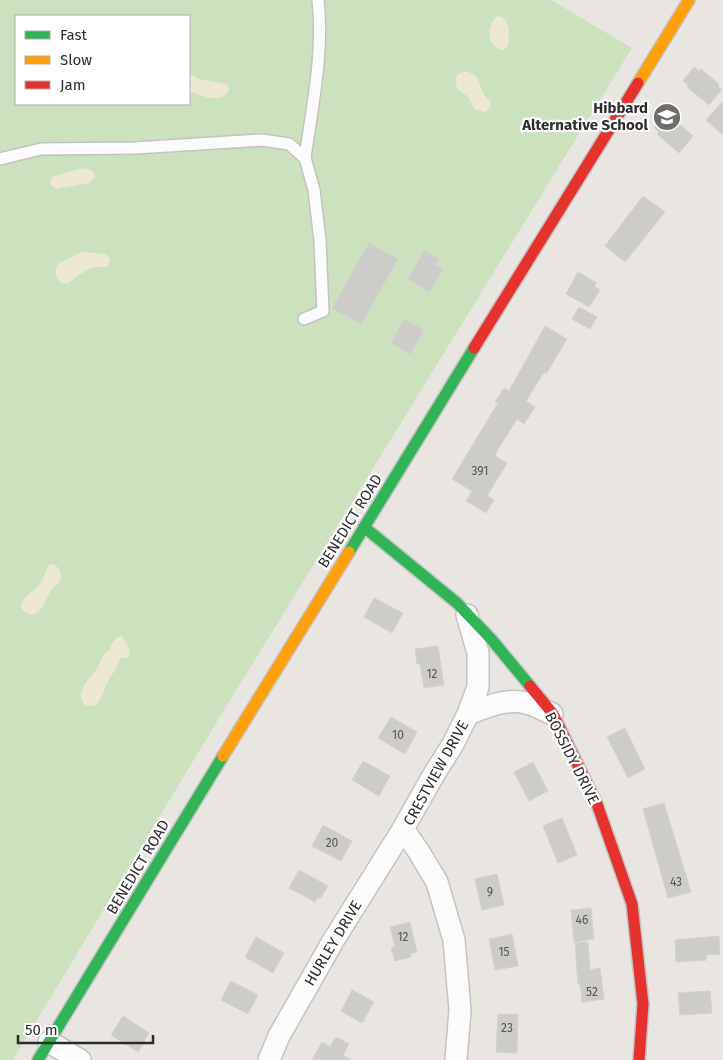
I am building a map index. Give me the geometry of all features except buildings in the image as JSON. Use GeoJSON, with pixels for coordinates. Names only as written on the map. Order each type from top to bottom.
{"type":"FeatureCollection","features":[{"type":"Feature","properties":{"kind":"street","name":"BENEDICT ROAD"},"geometry":{"type":"LineString","coordinates":[[38,1060],[364,527],[690,0]]}},
{"type":"Feature","properties":{"kind":"street","name":"BOSSIDY DRIVE"},"geometry":{"type":"LineString","coordinates":[[364,527],[457,603],[498,648],[553,714],[597,804],[632,904],[643,1004],[639,1060]]}},
{"type":"Feature","properties":{"kind":"street","name":"CRESTVIEW DRIVE"},"geometry":{"type":"LineString","coordinates":[[456,1060],[460,1010],[454,940],[437,882],[403,829],[453,744],[468,714],[478,687],[478,654],[466,613]]}},
{"type":"Feature","properties":{"kind":"street","name":"CRESTVIEW DRIVE"},"geometry":{"type":"LineString","coordinates":[[468,714],[490,705],[509,702],[526,703],[553,714]]}},
{"type":"Feature","properties":{"kind":"street","name":"HURLEY DRIVE"},"geometry":{"type":"LineString","coordinates":[[269,1060],[279,1036],[333,942],[403,829]]}},
{"type":"Feature","properties":{"kind":"street"},"geometry":{"type":"LineString","coordinates":[[49,1042],[80,1060]]}},
{"type":"Feature","properties":{"kind":"lane"},"geometry":{"type":"LineString","coordinates":[[304,319],[324,311],[320,242],[314,190],[305,158],[318,63],[320,16],[318,0]]}},
{"type":"Feature","properties":{"kind":"lane"},"geometry":{"type":"LineString","coordinates":[[0,159],[41,150],[135,148],[262,140],[289,144],[305,158]]}},
{"type":"Feature","properties":{"kind":"green space"},"geometry":{"type":"Polygon","coordinates":[[[0,0],[551,0],[632,48],[213,728],[13,1060],[0,1060],[0,0]]]}},
{"type":"Feature","properties":{"kind":"sand"},"geometry":{"type":"Polygon","coordinates":[[[499,16],[505,19],[509,28],[508,46],[503,50],[494,45],[490,36],[493,21],[499,16]]]}},
{"type":"Feature","properties":{"kind":"sand"},"geometry":{"type":"Polygon","coordinates":[[[467,71],[477,77],[483,93],[491,103],[489,109],[484,112],[474,109],[469,98],[457,88],[455,79],[458,74],[467,71]]]}},
{"type":"Feature","properties":{"kind":"sand"},"geometry":{"type":"Polygon","coordinates":[[[190,74],[199,79],[227,84],[229,90],[225,95],[216,98],[205,97],[190,91],[190,74]]]}},
{"type":"Feature","properties":{"kind":"sand"},"geometry":{"type":"Polygon","coordinates":[[[82,168],[91,170],[95,175],[89,183],[56,189],[50,184],[52,177],[82,168]]]}},
{"type":"Feature","properties":{"kind":"sand"},"geometry":{"type":"Polygon","coordinates":[[[82,252],[105,254],[110,258],[110,262],[107,267],[96,267],[86,270],[67,284],[61,283],[57,279],[56,274],[58,264],[82,252]]]}},
{"type":"Feature","properties":{"kind":"sand"},"geometry":{"type":"Polygon","coordinates":[[[54,564],[60,571],[60,581],[52,589],[41,609],[35,614],[30,615],[24,611],[21,604],[40,584],[49,565],[54,564]]]}},
{"type":"Feature","properties":{"kind":"sand"},"geometry":{"type":"Polygon","coordinates":[[[122,636],[130,653],[128,658],[120,658],[96,705],[85,706],[80,695],[85,684],[97,669],[103,655],[110,650],[112,643],[122,636]]]}},
{"type":"Feature","properties":{"kind":"traffic: fast"},"geometry":{"type":"LineString","coordinates":[[349,552],[474,348]]}},
{"type":"Feature","properties":{"kind":"traffic: fast"},"geometry":{"type":"LineString","coordinates":[[364,527],[457,603],[492,640],[530,686]]}},
{"type":"Feature","properties":{"kind":"traffic: fast"},"geometry":{"type":"LineString","coordinates":[[38,1060],[223,756]]}},
{"type":"Feature","properties":{"kind":"traffic: slow"},"geometry":{"type":"LineString","coordinates":[[638,83],[689,0]]}},
{"type":"Feature","properties":{"kind":"traffic: slow"},"geometry":{"type":"LineString","coordinates":[[223,756],[349,552]]}},
{"type":"Feature","properties":{"kind":"traffic: jam"},"geometry":{"type":"LineString","coordinates":[[474,348],[638,83]]}},
{"type":"Feature","properties":{"kind":"traffic: jam"},"geometry":{"type":"LineString","coordinates":[[530,686],[553,714],[597,804],[632,904],[643,1004],[639,1060]]}},
{"type":"Feature","properties":{"kind":"place","name":"Hibbard Alternative School"},"geometry":{"type":"Point","coordinates":[667,117]}}]}
